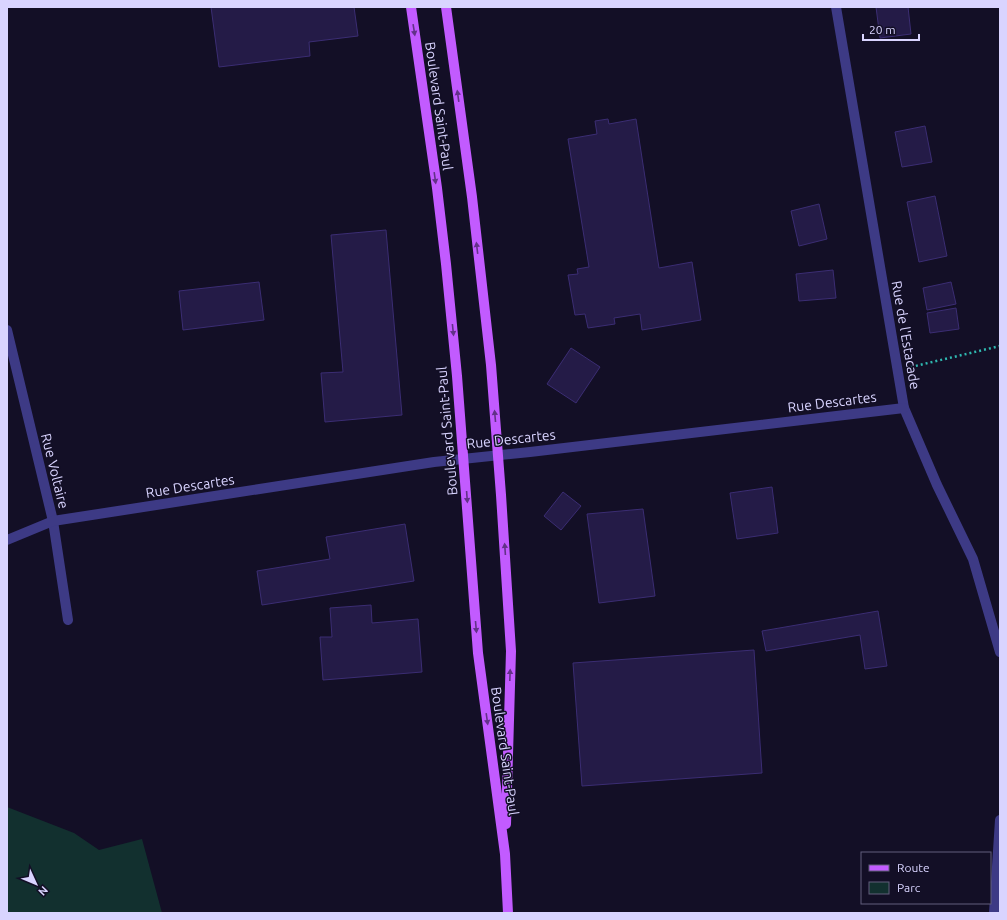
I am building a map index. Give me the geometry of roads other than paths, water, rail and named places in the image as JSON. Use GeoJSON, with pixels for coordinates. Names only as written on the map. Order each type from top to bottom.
{"type":"FeatureCollection","features":[{"type":"Feature","properties":{"kind":"main road","name":"Boulevard Saint-Paul"},"geometry":{"type":"LineString","coordinates":[[411,7],[436,181],[446,264],[464,458],[478,653],[505,854]]}},
{"type":"Feature","properties":{"kind":"main road","name":"Boulevard Saint-Paul"},"geometry":{"type":"LineString","coordinates":[[446,7],[472,197],[498,455],[511,651],[505,854],[508,913]]}},
{"type":"Feature","properties":{"kind":"street","name":"Rue de l'Estacade"},"geometry":{"type":"LineString","coordinates":[[836,7],[904,408],[937,485],[973,559],[1000,652]]}},
{"type":"Feature","properties":{"kind":"street","name":"Rue Voltaire"},"geometry":{"type":"LineString","coordinates":[[7,330],[53,521],[68,620]]}},
{"type":"Feature","properties":{"kind":"street","name":"Rue Descartes"},"geometry":{"type":"LineString","coordinates":[[7,540],[53,521],[434,462],[904,408]]}},
{"type":"Feature","properties":{"kind":"street"},"geometry":{"type":"LineString","coordinates":[[994,913],[1000,820]]}}]}
